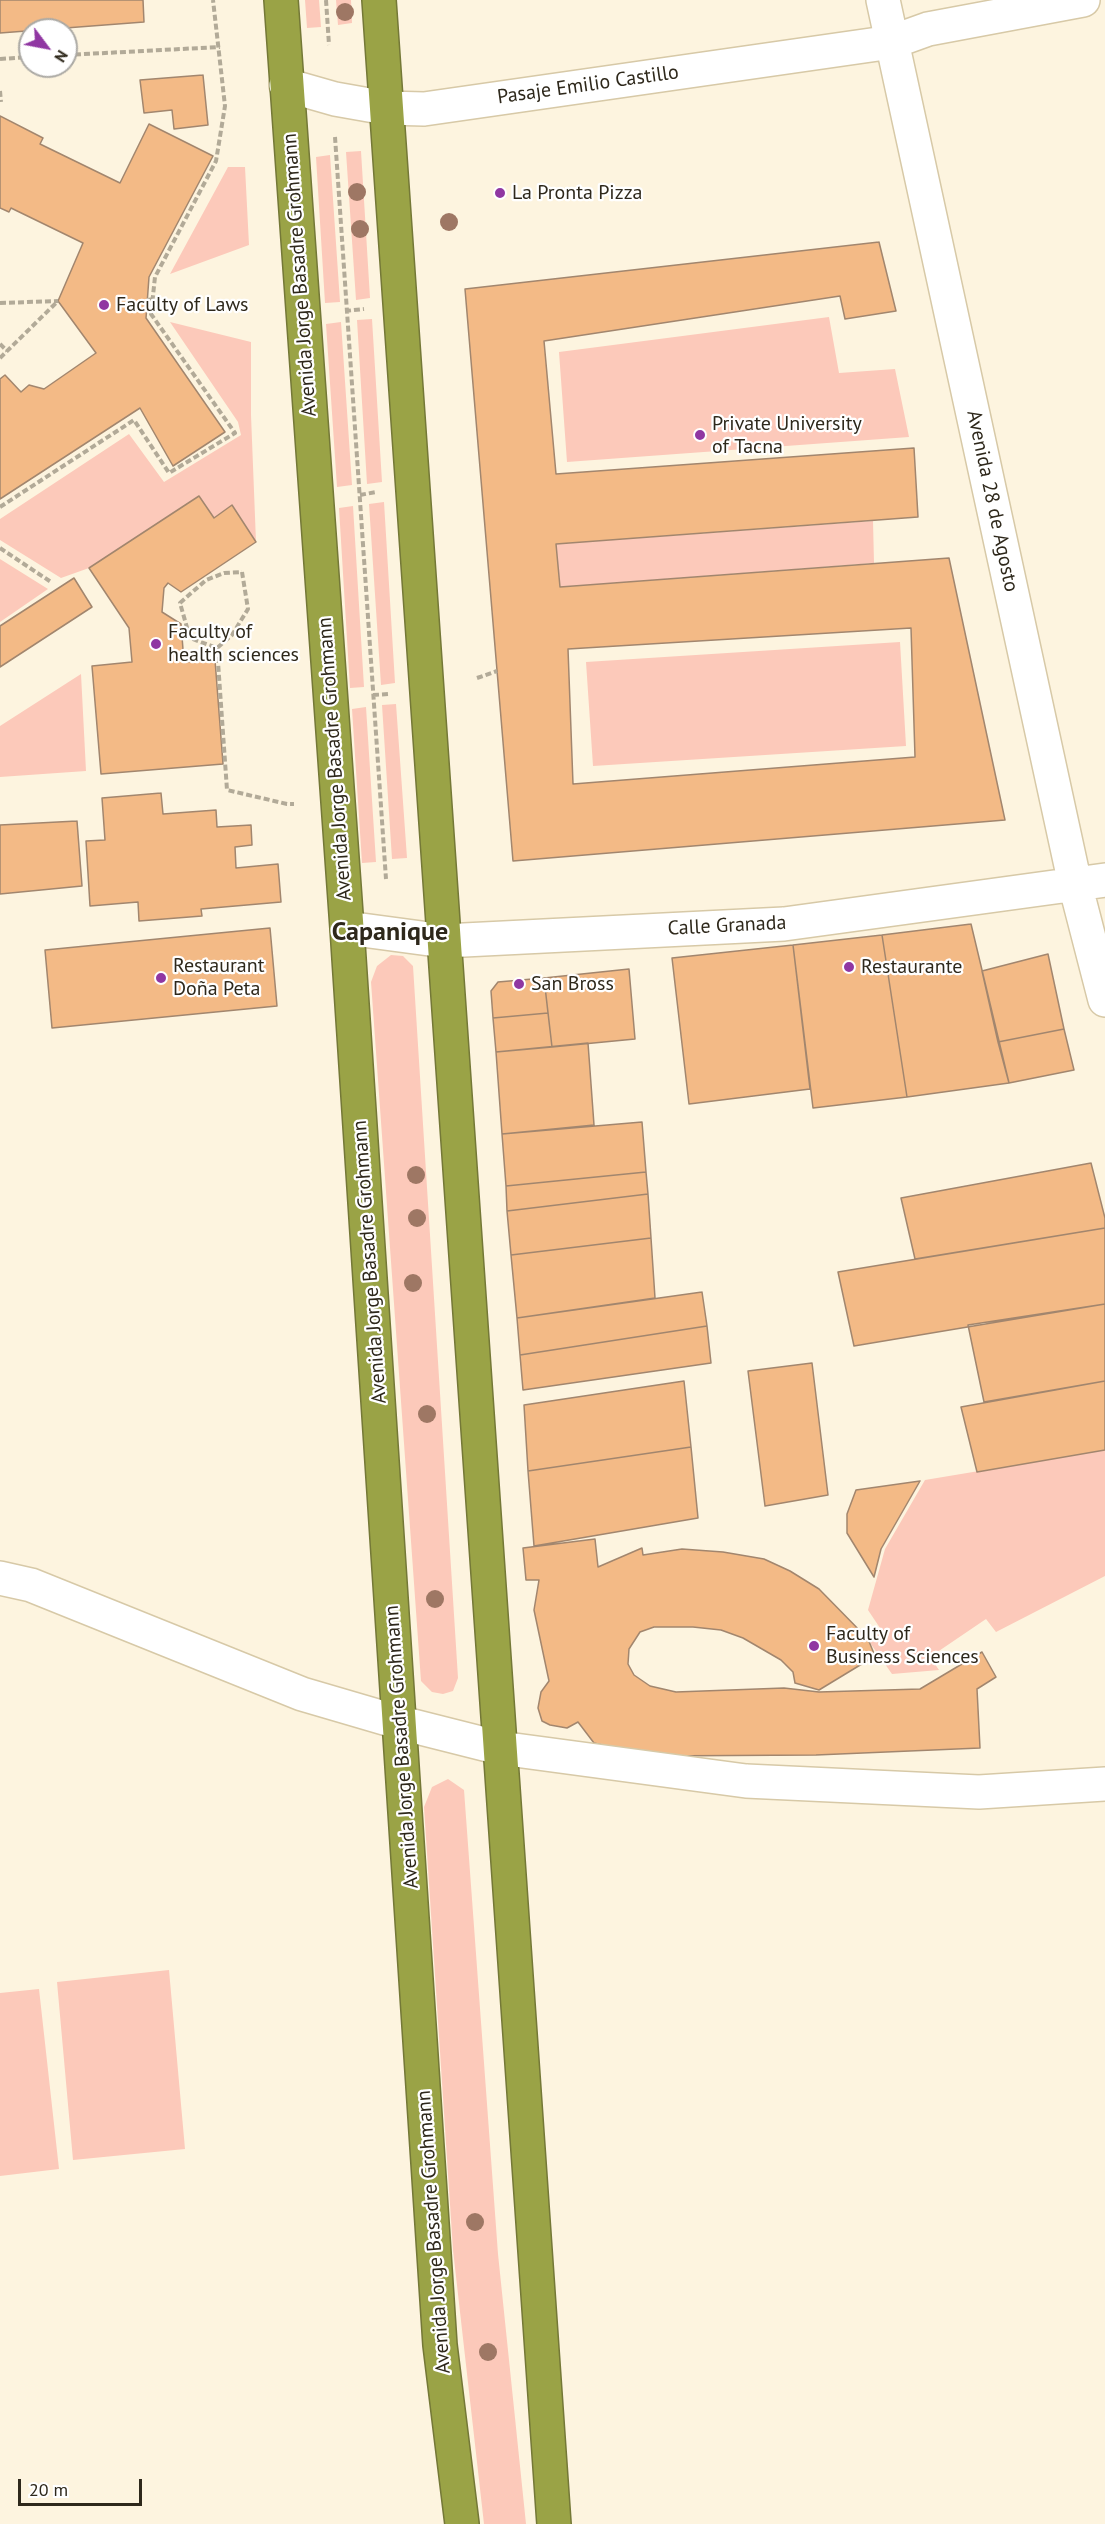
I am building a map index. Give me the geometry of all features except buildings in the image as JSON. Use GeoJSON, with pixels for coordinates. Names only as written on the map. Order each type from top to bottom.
{"type":"FeatureCollection","features":[{"type":"Feature","properties":{"kind":"highway","name":"Avenida Jorge Basadre Grohmann"},"geometry":{"type":"LineString","coordinates":[[281,0],[401,1723],[440,2345],[462,2524]]}},
{"type":"Feature","properties":{"kind":"highway"},"geometry":{"type":"LineString","coordinates":[[379,0],[554,2524]]}},
{"type":"Feature","properties":{"kind":"street","name":"Avenida 28 de Agosto"},"geometry":{"type":"LineString","coordinates":[[884,0],[1090,882],[1105,1000]]}},
{"type":"Feature","properties":{"kind":"street","name":"Pasaje Emilio Castillo"},"geometry":{"type":"LineString","coordinates":[[286,85],[335,99],[386,108],[424,109],[892,42],[928,29],[1083,0]]}},
{"type":"Feature","properties":{"kind":"street","name":"Calle Granada"},"geometry":{"type":"LineString","coordinates":[[347,928],[444,941],[784,924],[1090,882]]}},
{"type":"Feature","properties":{"kind":"street"},"geometry":{"type":"LineString","coordinates":[[0,1578],[31,1585],[302,1694],[401,1723],[500,1748],[746,1781],[979,1792],[1105,1784]]}},
{"type":"Feature","properties":{"kind":"path"},"geometry":{"type":"LineString","coordinates":[[0,507],[134,420],[169,473],[235,433],[151,314],[154,299],[154,276],[216,161],[225,106],[213,0]]}},
{"type":"Feature","properties":{"kind":"path"},"geometry":{"type":"LineString","coordinates":[[326,0],[329,45]]}},
{"type":"Feature","properties":{"kind":"path"},"geometry":{"type":"LineString","coordinates":[[78,54],[220,47]]}},
{"type":"Feature","properties":{"kind":"path"},"geometry":{"type":"LineString","coordinates":[[0,59],[18,58]]}},
{"type":"Feature","properties":{"kind":"path"},"geometry":{"type":"LineString","coordinates":[[0,91],[1,102]]}},
{"type":"Feature","properties":{"kind":"path"},"geometry":{"type":"LineString","coordinates":[[335,133],[386,879]]}},
{"type":"Feature","properties":{"kind":"path"},"geometry":{"type":"LineString","coordinates":[[147,300],[154,299]]}},
{"type":"Feature","properties":{"kind":"path"},"geometry":{"type":"LineString","coordinates":[[0,303],[58,301],[0,358]]}},
{"type":"Feature","properties":{"kind":"path"},"geometry":{"type":"LineString","coordinates":[[337,312],[371,309]]}},
{"type":"Feature","properties":{"kind":"path"},"geometry":{"type":"LineString","coordinates":[[0,344],[7,351]]}},
{"type":"Feature","properties":{"kind":"path"},"geometry":{"type":"LineString","coordinates":[[349,495],[382,491]]}},
{"type":"Feature","properties":{"kind":"path"},"geometry":{"type":"LineString","coordinates":[[0,548],[51,582]]}},
{"type":"Feature","properties":{"kind":"path"},"geometry":{"type":"LineString","coordinates":[[242,572],[248,609],[232,635],[218,648],[190,638],[180,603],[206,580],[224,573],[242,572]]}},
{"type":"Feature","properties":{"kind":"path"},"geometry":{"type":"LineString","coordinates":[[218,648],[227,790],[294,804]]}},
{"type":"Feature","properties":{"kind":"path"},"geometry":{"type":"LineString","coordinates":[[477,678],[497,670]]}},
{"type":"Feature","properties":{"kind":"path"},"geometry":{"type":"LineString","coordinates":[[362,697],[396,693]]}},
{"type":"Feature","properties":{"kind":"shaded area"},"geometry":{"type":"Polygon","coordinates":[[[305,0],[319,0],[321,27],[307,28],[305,0]]]}},
{"type":"Feature","properties":{"kind":"shaded area"},"geometry":{"type":"Polygon","coordinates":[[[336,0],[351,0],[352,23],[338,25],[336,0]]]}},
{"type":"Feature","properties":{"kind":"shaded area"},"geometry":{"type":"Polygon","coordinates":[[[361,151],[370,298],[356,300],[346,152],[361,151]]]}},
{"type":"Feature","properties":{"kind":"shaded area"},"geometry":{"type":"Polygon","coordinates":[[[330,155],[340,302],[325,303],[316,157],[330,155]]]}},
{"type":"Feature","properties":{"kind":"shaded area"},"geometry":{"type":"Polygon","coordinates":[[[228,167],[245,167],[249,245],[170,274],[228,167]]]}},
{"type":"Feature","properties":{"kind":"shaded area"},"geometry":{"type":"Polygon","coordinates":[[[829,317],[839,373],[895,369],[909,437],[567,462],[559,352],[829,317]]]}},
{"type":"Feature","properties":{"kind":"shaded area"},"geometry":{"type":"Polygon","coordinates":[[[372,319],[382,482],[367,484],[357,320],[372,319]]]}},
{"type":"Feature","properties":{"kind":"shaded area"},"geometry":{"type":"Polygon","coordinates":[[[170,322],[251,342],[251,415],[256,542],[233,506],[214,518],[199,496],[89,568],[61,578],[0,540],[0,519],[129,434],[164,482],[241,435],[238,422],[170,322]]]}},
{"type":"Feature","properties":{"kind":"shaded area"},"geometry":{"type":"Polygon","coordinates":[[[341,322],[352,485],[337,487],[326,324],[341,322]]]}},
{"type":"Feature","properties":{"kind":"shaded area"},"geometry":{"type":"Polygon","coordinates":[[[384,502],[395,683],[381,685],[369,504],[384,502]]]}},
{"type":"Feature","properties":{"kind":"shaded area"},"geometry":{"type":"Polygon","coordinates":[[[353,506],[364,687],[350,688],[339,508],[353,506]]]}},
{"type":"Feature","properties":{"kind":"shaded area"},"geometry":{"type":"Polygon","coordinates":[[[873,521],[874,563],[560,587],[556,544],[873,521]]]}},
{"type":"Feature","properties":{"kind":"shaded area"},"geometry":{"type":"Polygon","coordinates":[[[0,559],[48,589],[0,622],[0,559]]]}},
{"type":"Feature","properties":{"kind":"shaded area"},"geometry":{"type":"Polygon","coordinates":[[[900,642],[906,746],[593,766],[586,662],[900,642]]]}},
{"type":"Feature","properties":{"kind":"shaded area"},"geometry":{"type":"Polygon","coordinates":[[[81,674],[86,771],[0,777],[0,726],[81,674]]]}},
{"type":"Feature","properties":{"kind":"shaded area"},"geometry":{"type":"Polygon","coordinates":[[[396,704],[407,858],[392,859],[382,705],[396,704]]]}},
{"type":"Feature","properties":{"kind":"shaded area"},"geometry":{"type":"Polygon","coordinates":[[[366,707],[376,862],[362,863],[352,709],[366,707]]]}},
{"type":"Feature","properties":{"kind":"shaded area"},"geometry":{"type":"Polygon","coordinates":[[[391,955],[403,956],[413,966],[458,1678],[453,1691],[443,1694],[432,1692],[421,1681],[371,982],[377,966],[391,955]]]}},
{"type":"Feature","properties":{"kind":"shaded area"},"geometry":{"type":"Polygon","coordinates":[[[1105,1450],[1105,1576],[996,1632],[986,1619],[930,1657],[939,1670],[892,1674],[868,1640],[882,1631],[868,1610],[885,1549],[925,1480],[1105,1450]]]}},
{"type":"Feature","properties":{"kind":"shaded area"},"geometry":{"type":"Polygon","coordinates":[[[448,1779],[464,1790],[498,2254],[526,2524],[484,2524],[453,2250],[424,1807],[432,1787],[448,1779]]]}},
{"type":"Feature","properties":{"kind":"shaded area"},"geometry":{"type":"Polygon","coordinates":[[[169,1970],[185,2149],[73,2160],[57,1982],[169,1970]]]}},
{"type":"Feature","properties":{"kind":"shaded area"},"geometry":{"type":"Polygon","coordinates":[[[39,1989],[59,2169],[0,2176],[0,1993],[39,1989]]]}},
{"type":"Feature","properties":{"kind":"place","name":"La Pronta Pizza"},"geometry":{"type":"Point","coordinates":[500,193]}},
{"type":"Feature","properties":{"kind":"place","name":"Faculty of Laws"},"geometry":{"type":"Point","coordinates":[104,305]}},
{"type":"Feature","properties":{"kind":"place","name":"Private University of Tacna"},"geometry":{"type":"Point","coordinates":[700,435]}},
{"type":"Feature","properties":{"kind":"place","name":"Faculty of health sciences"},"geometry":{"type":"Point","coordinates":[156,644]}},
{"type":"Feature","properties":{"kind":"place","name":"Restaurante"},"geometry":{"type":"Point","coordinates":[849,967]}},
{"type":"Feature","properties":{"kind":"place","name":"Restaurant Doña Peta"},"geometry":{"type":"Point","coordinates":[161,978]}},
{"type":"Feature","properties":{"kind":"place","name":"San Bross"},"geometry":{"type":"Point","coordinates":[519,984]}},
{"type":"Feature","properties":{"kind":"place","name":"Faculty of Business Sciences"},"geometry":{"type":"Point","coordinates":[814,1646]}},
{"type":"Feature","properties":{"kind":"district","name":"Capanique"},"geometry":{"type":"Point","coordinates":[390,933]}}]}
